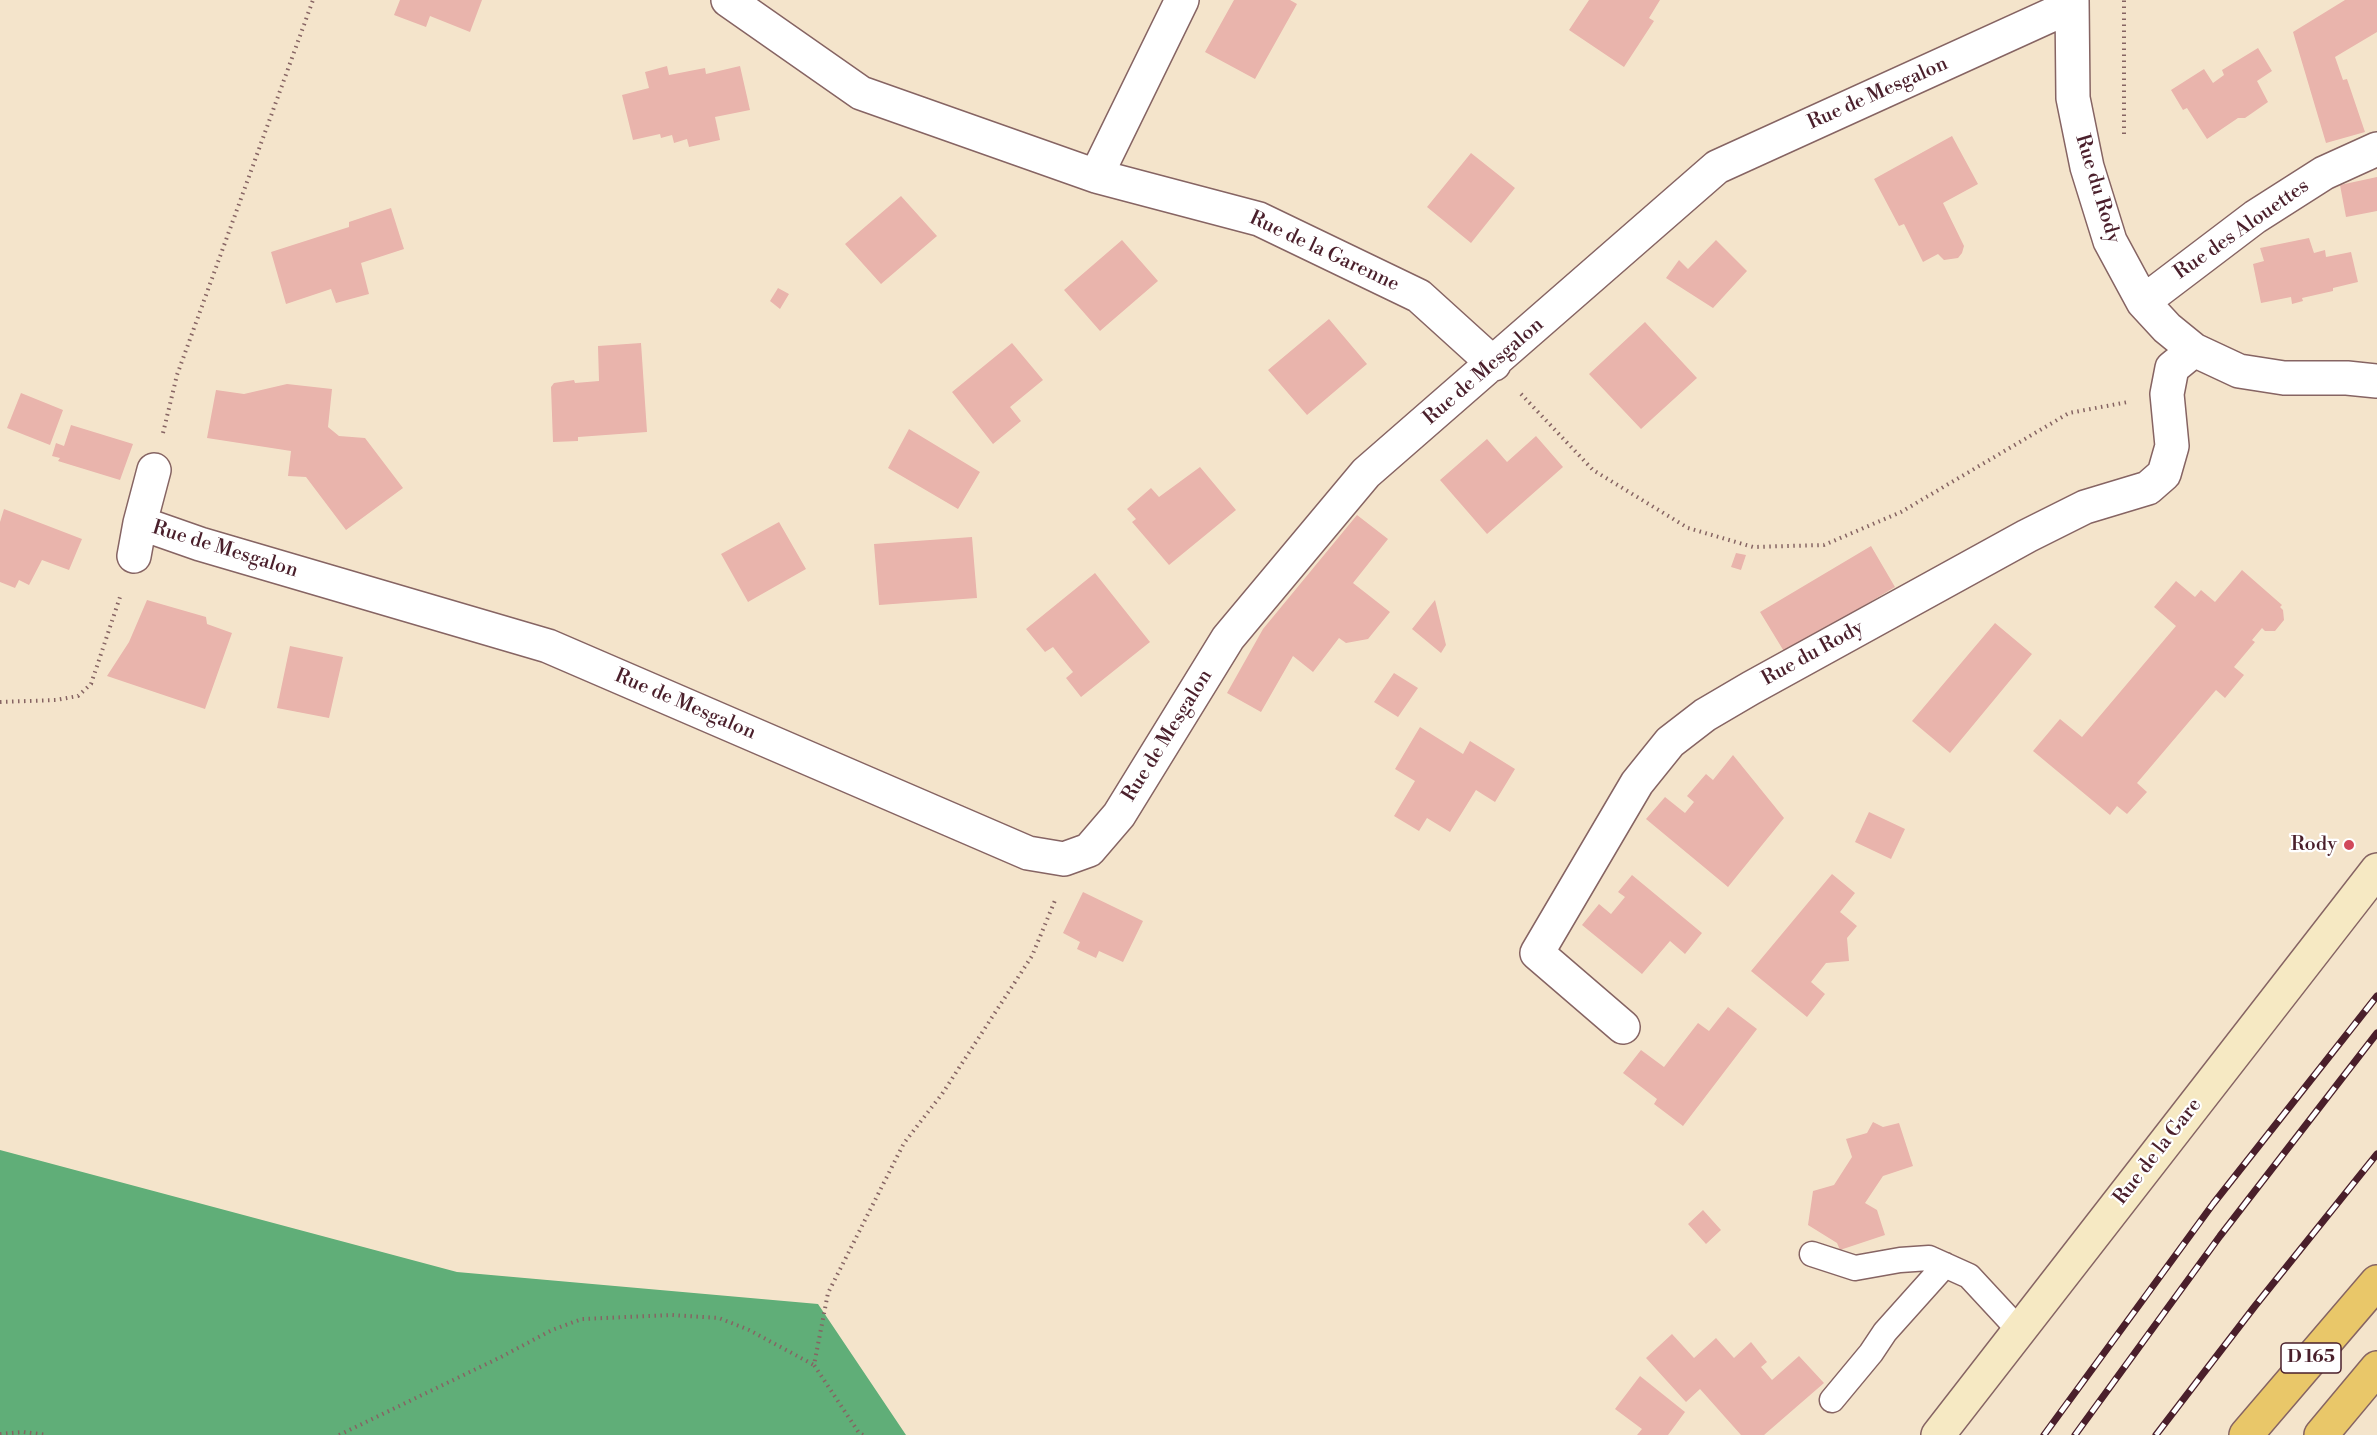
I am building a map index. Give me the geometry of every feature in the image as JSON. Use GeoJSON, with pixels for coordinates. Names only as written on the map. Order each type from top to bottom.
{"type":"FeatureCollection","features":[{"type":"Feature","properties":{"kind":"highway","name":"D 165"},"geometry":{"type":"LineString","coordinates":[[2246,1435],[2377,1282]]}},
{"type":"Feature","properties":{"kind":"highway","name":"D 165"},"geometry":{"type":"LineString","coordinates":[[2321,1435],[2377,1368]]}},
{"type":"Feature","properties":{"kind":"main road","name":"Rue de la Gare"},"geometry":{"type":"LineString","coordinates":[[1938,1435],[2377,870]]}},
{"type":"Feature","properties":{"kind":"street","name":"Rue de la Garenne"},"geometry":{"type":"LineString","coordinates":[[728,0],[861,93],[1096,176],[1259,219],[1419,296],[1494,364]]}},
{"type":"Feature","properties":{"kind":"street"},"geometry":{"type":"LineString","coordinates":[[1096,176],[1182,0]]}},
{"type":"Feature","properties":{"kind":"street","name":"Rue du Rody"},"geometry":{"type":"LineString","coordinates":[[2072,3],[2073,99],[2087,167],[2110,241],[2143,302],[2167,328],[2194,350],[2239,371],[2284,378],[2347,378],[2377,381]]}},
{"type":"Feature","properties":{"kind":"street","name":"Rue de Mesgalon"},"geometry":{"type":"LineString","coordinates":[[134,556],[140,523],[200,544],[548,646],[1028,854],[1064,859],[1089,850],[1119,815],[1228,638],[1366,473],[1718,167],[2072,3]]}},
{"type":"Feature","properties":{"kind":"street","name":"Rue des Alouettes"},"geometry":{"type":"LineString","coordinates":[[2143,302],[2255,216],[2324,173],[2377,149]]}},
{"type":"Feature","properties":{"kind":"street","name":"Rue du Rody"},"geometry":{"type":"LineString","coordinates":[[1623,1027],[1537,953],[1637,783],[1670,742],[1705,715],[1742,693],[2027,536],[2085,507],[2148,488],[2164,474],[2172,446],[2168,394],[2172,368],[2194,350]]}},
{"type":"Feature","properties":{"kind":"street"},"geometry":{"type":"LineString","coordinates":[[140,523],[154,470]]}},
{"type":"Feature","properties":{"kind":"lane"},"geometry":{"type":"LineString","coordinates":[[1812,1254],[1855,1268],[1900,1260],[1929,1258],[1969,1276],[2020,1330]]}},
{"type":"Feature","properties":{"kind":"lane"},"geometry":{"type":"LineString","coordinates":[[1832,1400],[1871,1353],[1885,1332],[1945,1265]]}},
{"type":"Feature","properties":{"kind":"path"},"geometry":{"type":"LineString","coordinates":[[154,470],[177,375],[313,0]]}},
{"type":"Feature","properties":{"kind":"path"},"geometry":{"type":"LineString","coordinates":[[2124,0],[2124,135]]}},
{"type":"Feature","properties":{"kind":"path"},"geometry":{"type":"LineString","coordinates":[[1494,364],[1593,470],[1688,528],[1753,547],[1824,545],[1901,512],[2069,413],[2168,394]]}},
{"type":"Feature","properties":{"kind":"path"},"geometry":{"type":"LineString","coordinates":[[0,702],[56,700],[78,696],[91,684],[134,556]]}},
{"type":"Feature","properties":{"kind":"path"},"geometry":{"type":"LineString","coordinates":[[814,1365],[828,1293],[851,1246],[904,1143],[948,1085],[1032,956],[1060,889],[1064,859]]}},
{"type":"Feature","properties":{"kind":"path"},"geometry":{"type":"LineString","coordinates":[[339,1435],[552,1330],[582,1319],[672,1315],[719,1318],[749,1330],[814,1365],[863,1435]]}},
{"type":"Feature","properties":{"kind":"path"},"geometry":{"type":"LineString","coordinates":[[0,1434],[23,1432],[47,1435]]}},
{"type":"Feature","properties":{"kind":"green space"},"geometry":{"type":"Polygon","coordinates":[[[0,1150],[457,1272],[818,1304],[906,1435],[0,1435],[0,1150]]]}},
{"type":"Feature","properties":{"kind":"building"},"geometry":{"type":"Polygon","coordinates":[[[400,0],[482,0],[470,32],[430,16],[426,27],[394,15],[400,0]]]}},
{"type":"Feature","properties":{"kind":"building"},"geometry":{"type":"Polygon","coordinates":[[[1234,0],[1290,0],[1297,4],[1255,79],[1205,52],[1234,0]]]}},
{"type":"Feature","properties":{"kind":"building"},"geometry":{"type":"Polygon","coordinates":[[[1589,0],[1660,0],[1649,18],[1654,21],[1624,67],[1569,30],[1589,0]]]}},
{"type":"Feature","properties":{"kind":"building"},"geometry":{"type":"Polygon","coordinates":[[[2345,0],[2377,0],[2377,32],[2335,57],[2343,80],[2347,79],[2365,132],[2326,143],[2293,32],[2345,0]]]}},
{"type":"Feature","properties":{"kind":"building"},"geometry":{"type":"Polygon","coordinates":[[[2258,48],[2272,71],[2257,81],[2268,102],[2245,118],[2238,118],[2207,139],[2187,108],[2183,110],[2171,90],[2204,69],[2213,83],[2224,75],[2222,70],[2258,48]]]}},
{"type":"Feature","properties":{"kind":"building"},"geometry":{"type":"Polygon","coordinates":[[[667,66],[669,75],[705,68],[706,74],[740,66],[750,110],[715,117],[720,140],[689,147],[687,139],[674,143],[672,135],[661,138],[660,134],[633,140],[622,95],[649,88],[645,72],[667,66]]]}},
{"type":"Feature","properties":{"kind":"building"},"geometry":{"type":"Polygon","coordinates":[[[1952,136],[1978,184],[1943,203],[1964,246],[1958,258],[1944,260],[1938,254],[1923,262],[1904,224],[1899,226],[1874,179],[1952,136]]]}},
{"type":"Feature","properties":{"kind":"building"},"geometry":{"type":"Polygon","coordinates":[[[1471,153],[1515,188],[1471,243],[1427,207],[1471,153]]]}},
{"type":"Feature","properties":{"kind":"building"},"geometry":{"type":"Polygon","coordinates":[[[2377,177],[2377,211],[2346,217],[2340,185],[2377,177]]]}},
{"type":"Feature","properties":{"kind":"building"},"geometry":{"type":"Polygon","coordinates":[[[901,196],[937,236],[881,284],[845,244],[901,196]]]}},
{"type":"Feature","properties":{"kind":"building"},"geometry":{"type":"Polygon","coordinates":[[[391,208],[404,249],[361,263],[369,294],[336,303],[331,289],[286,304],[271,252],[349,227],[349,222],[391,208]]]}},
{"type":"Feature","properties":{"kind":"building"},"geometry":{"type":"Polygon","coordinates":[[[2309,238],[2314,253],[2325,250],[2326,257],[2351,252],[2358,282],[2302,298],[2303,301],[2292,304],[2291,297],[2261,303],[2253,264],[2264,261],[2260,248],[2309,238]]]}},
{"type":"Feature","properties":{"kind":"building"},"geometry":{"type":"Polygon","coordinates":[[[1122,240],[1158,281],[1100,331],[1064,290],[1122,240]]]}},
{"type":"Feature","properties":{"kind":"building"},"geometry":{"type":"Polygon","coordinates":[[[1716,240],[1747,271],[1713,308],[1666,278],[1679,260],[1688,269],[1716,240]]]}},
{"type":"Feature","properties":{"kind":"building"},"geometry":{"type":"Polygon","coordinates":[[[778,288],[789,294],[780,309],[770,301],[778,288]]]}},
{"type":"Feature","properties":{"kind":"building"},"geometry":{"type":"Polygon","coordinates":[[[1329,319],[1367,364],[1307,415],[1268,370],[1329,319]]]}},
{"type":"Feature","properties":{"kind":"building"},"geometry":{"type":"Polygon","coordinates":[[[1645,322],[1697,378],[1641,429],[1589,374],[1645,322]]]}},
{"type":"Feature","properties":{"kind":"building"},"geometry":{"type":"Polygon","coordinates":[[[641,343],[647,432],[578,437],[578,441],[553,442],[551,387],[554,383],[574,380],[575,383],[599,381],[598,346],[641,343]]]}},
{"type":"Feature","properties":{"kind":"building"},"geometry":{"type":"Polygon","coordinates":[[[1012,343],[1043,380],[1010,407],[1021,421],[993,444],[952,392],[1012,343]]]}},
{"type":"Feature","properties":{"kind":"building"},"geometry":{"type":"Polygon","coordinates":[[[287,384],[332,389],[328,427],[339,436],[365,438],[403,488],[346,530],[306,477],[288,476],[291,451],[207,438],[216,390],[244,394],[287,384]]]}},
{"type":"Feature","properties":{"kind":"building"},"geometry":{"type":"Polygon","coordinates":[[[21,393],[63,410],[50,445],[7,428],[21,393]]]}},
{"type":"Feature","properties":{"kind":"building"},"geometry":{"type":"Polygon","coordinates":[[[71,425],[133,444],[120,480],[58,461],[60,458],[52,456],[56,443],[64,446],[71,425]]]}},
{"type":"Feature","properties":{"kind":"building"},"geometry":{"type":"Polygon","coordinates":[[[909,429],[980,472],[958,509],[888,468],[909,429]]]}},
{"type":"Feature","properties":{"kind":"building"},"geometry":{"type":"Polygon","coordinates":[[[1536,436],[1563,467],[1487,534],[1440,480],[1487,439],[1507,462],[1536,436]]]}},
{"type":"Feature","properties":{"kind":"building"},"geometry":{"type":"Polygon","coordinates":[[[1200,467],[1236,510],[1169,565],[1132,522],[1136,519],[1127,509],[1151,488],[1159,497],[1200,467]]]}},
{"type":"Feature","properties":{"kind":"building"},"geometry":{"type":"Polygon","coordinates":[[[4,509],[82,539],[69,570],[42,560],[29,585],[19,580],[15,588],[0,582],[0,522],[4,509]]]}},
{"type":"Feature","properties":{"kind":"building"},"geometry":{"type":"Polygon","coordinates":[[[1357,515],[1388,539],[1353,583],[1390,612],[1368,639],[1346,643],[1339,638],[1313,672],[1293,656],[1261,712],[1227,693],[1263,629],[1357,515]]]}},
{"type":"Feature","properties":{"kind":"building"},"geometry":{"type":"Polygon","coordinates":[[[779,522],[806,569],[748,602],[721,554],[779,522]]]}},
{"type":"Feature","properties":{"kind":"building"},"geometry":{"type":"Polygon","coordinates":[[[972,537],[977,598],[879,605],[874,544],[972,537]]]}},
{"type":"Feature","properties":{"kind":"building"},"geometry":{"type":"Polygon","coordinates":[[[1871,546],[1895,587],[1785,653],[1760,612],[1871,546]]]}},
{"type":"Feature","properties":{"kind":"building"},"geometry":{"type":"Polygon","coordinates":[[[1736,553],[1746,555],[1741,570],[1731,567],[1736,553]]]}},
{"type":"Feature","properties":{"kind":"building"},"geometry":{"type":"Polygon","coordinates":[[[2242,570],[2282,605],[2280,607],[2283,610],[2284,620],[2275,631],[2265,631],[2262,628],[2252,640],[2255,642],[2234,667],[2244,675],[2225,698],[2216,690],[2137,783],[2147,792],[2127,814],[2117,806],[2110,815],[2033,751],[2060,719],[2082,737],[2176,626],[2154,607],[2176,581],[2195,597],[2201,590],[2215,602],[2242,570]]]}},
{"type":"Feature","properties":{"kind":"building"},"geometry":{"type":"Polygon","coordinates":[[[1095,573],[1150,642],[1081,697],[1066,678],[1073,672],[1053,647],[1045,652],[1026,629],[1095,573]]]}},
{"type":"Feature","properties":{"kind":"building"},"geometry":{"type":"Polygon","coordinates":[[[147,600],[206,617],[207,624],[232,633],[205,709],[107,676],[129,642],[147,600]]]}},
{"type":"Feature","properties":{"kind":"building"},"geometry":{"type":"Polygon","coordinates":[[[1435,600],[1446,645],[1441,653],[1412,629],[1435,600]]]}},
{"type":"Feature","properties":{"kind":"building"},"geometry":{"type":"Polygon","coordinates":[[[1995,623],[2032,654],[1950,753],[1912,721],[1995,623]]]}},
{"type":"Feature","properties":{"kind":"building"},"geometry":{"type":"Polygon","coordinates":[[[290,646],[343,657],[329,718],[277,708],[290,646]]]}},
{"type":"Feature","properties":{"kind":"building"},"geometry":{"type":"Polygon","coordinates":[[[1394,673],[1418,688],[1398,717],[1374,702],[1394,673]]]}},
{"type":"Feature","properties":{"kind":"building"},"geometry":{"type":"Polygon","coordinates":[[[1420,727],[1463,754],[1470,741],[1515,769],[1495,802],[1476,790],[1450,832],[1427,818],[1419,831],[1394,816],[1415,781],[1395,769],[1420,727]]]}},
{"type":"Feature","properties":{"kind":"building"},"geometry":{"type":"Polygon","coordinates":[[[1733,755],[1784,818],[1728,887],[1646,819],[1665,797],[1685,813],[1694,802],[1687,796],[1706,774],[1713,780],[1733,755]]]}},
{"type":"Feature","properties":{"kind":"building"},"geometry":{"type":"Polygon","coordinates":[[[1869,812],[1905,829],[1891,859],[1855,842],[1869,812]]]}},
{"type":"Feature","properties":{"kind":"building"},"geometry":{"type":"Polygon","coordinates":[[[1832,874],[1855,893],[1840,912],[1857,926],[1847,938],[1849,961],[1826,963],[1811,982],[1825,994],[1807,1017],[1751,971],[1832,874]]]}},
{"type":"Feature","properties":{"kind":"building"},"geometry":{"type":"Polygon","coordinates":[[[1632,875],[1702,933],[1685,954],[1670,941],[1642,974],[1582,925],[1599,904],[1611,914],[1625,897],[1618,892],[1632,875]]]}},
{"type":"Feature","properties":{"kind":"building"},"geometry":{"type":"Polygon","coordinates":[[[1083,892],[1143,921],[1123,962],[1099,951],[1096,958],[1077,949],[1080,942],[1063,933],[1083,892]]]}},
{"type":"Feature","properties":{"kind":"building"},"geometry":{"type":"Polygon","coordinates":[[[1728,1007],[1757,1029],[1683,1126],[1654,1104],[1657,1099],[1623,1073],[1641,1050],[1664,1067],[1698,1023],[1709,1031],[1728,1007]]]}},
{"type":"Feature","properties":{"kind":"building"},"geometry":{"type":"Polygon","coordinates":[[[1873,1122],[1883,1127],[1899,1123],[1913,1166],[1883,1176],[1865,1203],[1877,1210],[1885,1235],[1840,1250],[1837,1243],[1808,1225],[1813,1191],[1834,1185],[1852,1157],[1846,1139],[1867,1133],[1873,1122]]]}},
{"type":"Feature","properties":{"kind":"building"},"geometry":{"type":"Polygon","coordinates":[[[1703,1210],[1721,1230],[1706,1244],[1688,1224],[1703,1210]]]}},
{"type":"Feature","properties":{"kind":"building"},"geometry":{"type":"Polygon","coordinates":[[[1672,1334],[1694,1358],[1716,1338],[1734,1358],[1751,1342],[1767,1362],[1761,1367],[1772,1380],[1799,1356],[1824,1383],[1764,1435],[1741,1435],[1700,1389],[1686,1402],[1646,1358],[1672,1334]]]}},
{"type":"Feature","properties":{"kind":"building"},"geometry":{"type":"Polygon","coordinates":[[[1640,1376],[1685,1412],[1668,1435],[1637,1435],[1642,1429],[1615,1409],[1640,1376]]]}},
{"type":"Feature","properties":{"kind":"railway"},"geometry":{"type":"LineString","coordinates":[[2044,1435],[2213,1204],[2377,996]]}},
{"type":"Feature","properties":{"kind":"railway"},"geometry":{"type":"LineString","coordinates":[[2075,1435],[2220,1236],[2377,1033]]}},
{"type":"Feature","properties":{"kind":"railway"},"geometry":{"type":"LineString","coordinates":[[2156,1435],[2255,1306],[2377,1154]]}},
{"type":"Feature","properties":{"kind":"place","name":"Rody"},"geometry":{"type":"Point","coordinates":[2349,845]}}]}
